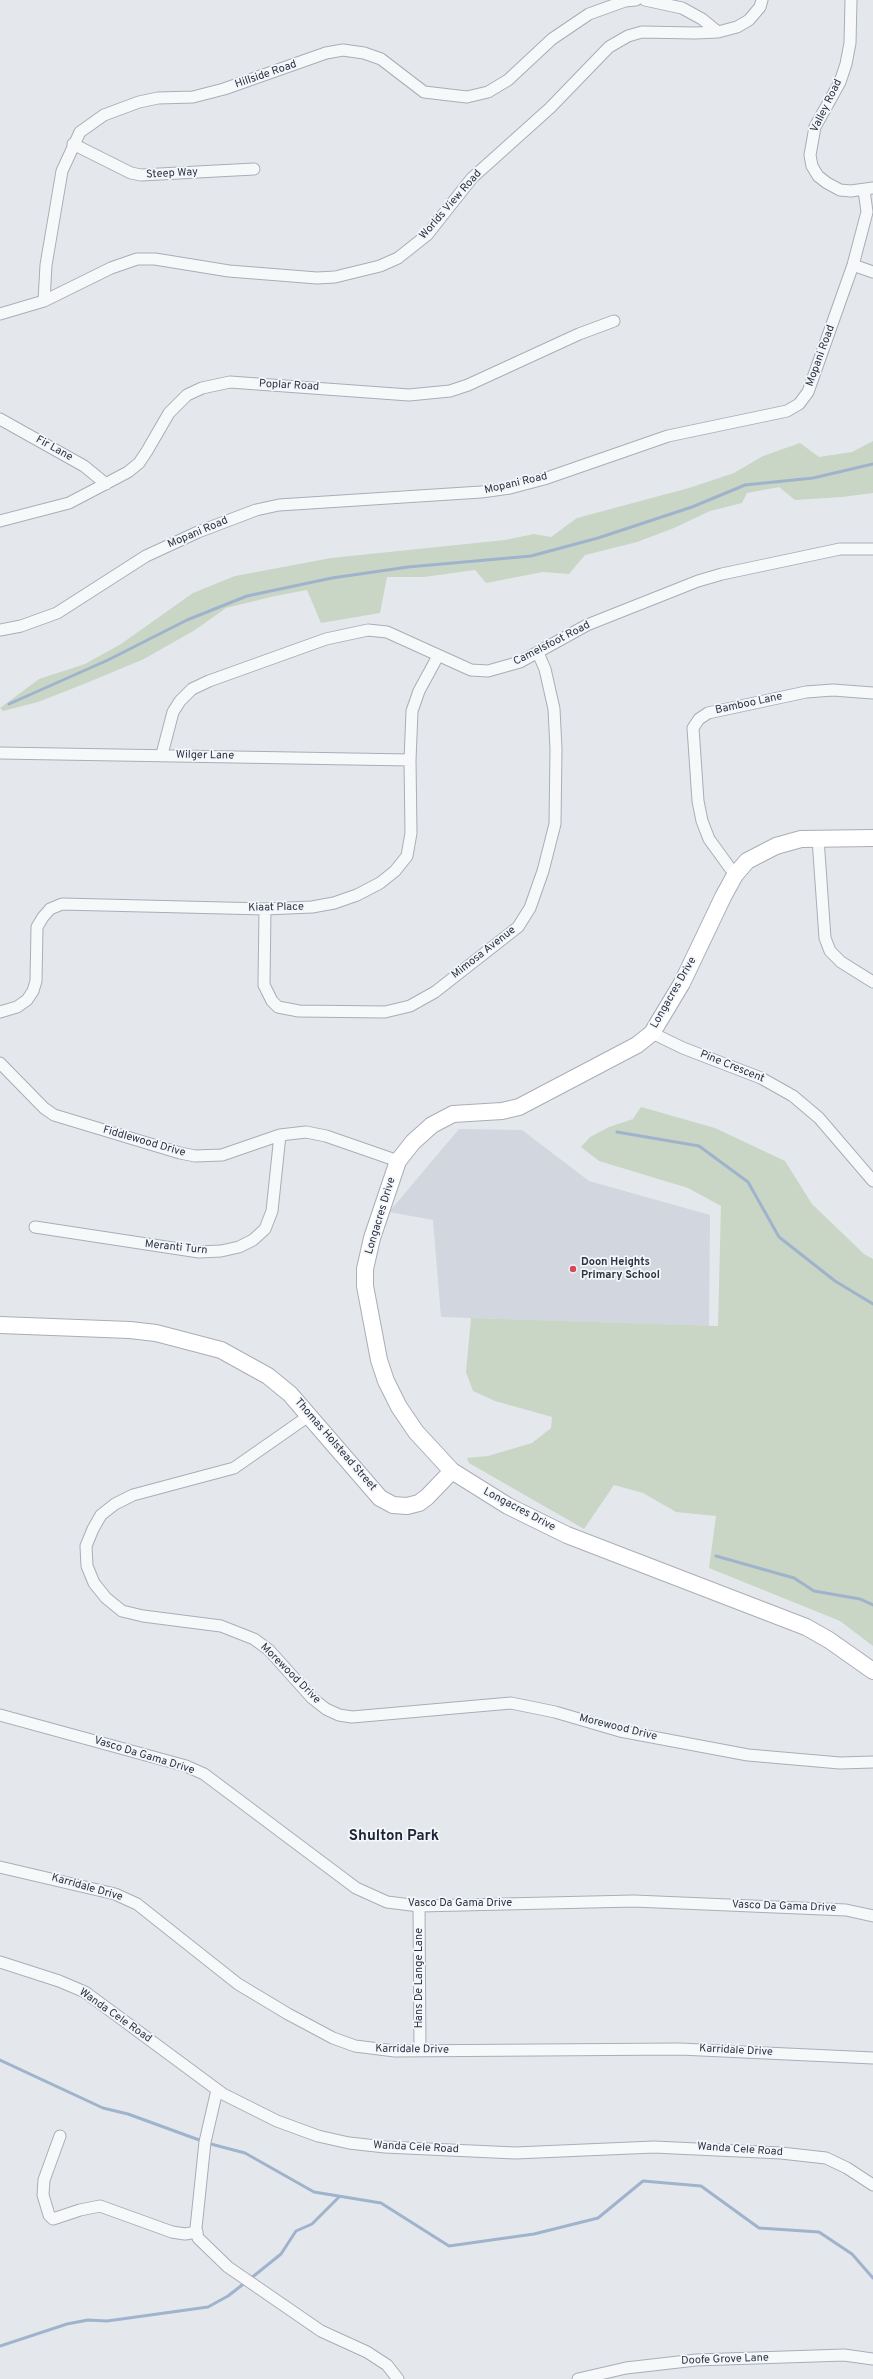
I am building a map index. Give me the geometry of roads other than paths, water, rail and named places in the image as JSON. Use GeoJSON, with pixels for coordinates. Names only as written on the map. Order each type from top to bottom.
{"type":"FeatureCollection","features":[{"type":"Feature","properties":{"kind":"street","name":"Hillside Road"},"geometry":{"type":"LineString","coordinates":[[44,301],[46,265],[62,171],[73,144],[80,132],[90,124],[117,110],[158,98],[193,97],[224,89],[326,53],[342,50],[364,53],[381,59],[424,92],[467,98],[488,92],[508,80],[552,39],[589,14],[625,1],[636,0]]}},
{"type":"Feature","properties":{"kind":"street"},"geometry":{"type":"LineString","coordinates":[[645,0],[682,8],[702,19],[718,32]]}},
{"type":"Feature","properties":{"kind":"street","name":"Worlds View Road"},"geometry":{"type":"LineString","coordinates":[[44,301],[111,268],[136,259],[155,260],[229,271],[316,278],[335,277],[380,266],[398,258],[427,235],[472,178],[550,108],[609,48],[628,36],[642,32],[718,32],[737,27],[749,20],[760,7],[762,0]]}},
{"type":"Feature","properties":{"kind":"street","name":"Valley Road"},"geometry":{"type":"LineString","coordinates":[[851,0],[850,43],[846,64],[840,82],[815,127],[810,155],[812,166],[818,176],[827,183],[840,190],[868,189]]}},
{"type":"Feature","properties":{"kind":"street","name":"Steep Way"},"geometry":{"type":"LineString","coordinates":[[73,144],[131,173],[141,175],[254,169]]}},
{"type":"Feature","properties":{"kind":"street","name":"Mopani Road"},"geometry":{"type":"LineString","coordinates":[[0,630],[21,626],[57,613],[146,556],[198,532],[256,510],[279,505],[481,492],[510,488],[544,479],[668,436],[787,411],[799,404],[808,392],[854,265],[867,212],[868,189]]}},
{"type":"Feature","properties":{"kind":"street"},"geometry":{"type":"LineString","coordinates":[[854,265],[873,272]]}},
{"type":"Feature","properties":{"kind":"street"},"geometry":{"type":"LineString","coordinates":[[0,314],[44,301]]}},
{"type":"Feature","properties":{"kind":"street","name":"Poplar Road"},"geometry":{"type":"LineString","coordinates":[[0,521],[69,504],[128,472],[139,462],[169,413],[187,396],[202,388],[230,382],[409,394],[450,391],[468,385],[579,334],[614,321]]}},
{"type":"Feature","properties":{"kind":"street","name":"Fir Lane"},"geometry":{"type":"LineString","coordinates":[[0,419],[84,466],[106,484]]}},
{"type":"Feature","properties":{"kind":"street","name":"Camelsfoot Road"},"geometry":{"type":"LineString","coordinates":[[162,754],[173,712],[180,701],[192,689],[209,680],[326,639],[368,630],[387,632],[472,670],[488,671],[514,664],[538,653],[587,625],[698,581],[722,574],[840,549],[861,547],[873,549]]}},
{"type":"Feature","properties":{"kind":"street","name":"Mimosa Avenue"},"geometry":{"type":"LineString","coordinates":[[265,909],[262,972],[265,990],[278,1007],[299,1011],[385,1012],[410,1006],[435,992],[518,927],[530,908],[543,871],[555,824],[556,749],[554,709],[545,669],[538,653]]}},
{"type":"Feature","properties":{"kind":"street","name":"Kiaat Place"},"geometry":{"type":"LineString","coordinates":[[0,1012],[17,1007],[27,1000],[33,991],[36,981],[37,927],[50,909],[62,904],[265,909],[312,907],[334,903],[357,895],[380,883],[395,871],[407,856],[411,833],[410,760],[412,711],[418,691],[438,656]]}},
{"type":"Feature","properties":{"kind":"street","name":"Bamboo Lane"},"geometry":{"type":"LineString","coordinates":[[735,875],[710,839],[702,822],[698,801],[693,728],[699,719],[708,713],[806,692],[833,690],[873,693]]}},
{"type":"Feature","properties":{"kind":"street","name":"Wilger Lane"},"geometry":{"type":"LineString","coordinates":[[0,753],[162,754],[410,760]]}},
{"type":"Feature","properties":{"kind":"street","name":"Longacres Drive"},"geometry":{"type":"LineString","coordinates":[[873,838],[801,840],[776,846],[747,861],[735,875],[682,984],[652,1033],[622,1054],[519,1107],[502,1111],[469,1112],[446,1118],[432,1125],[413,1142],[398,1161],[372,1238],[365,1269],[365,1286],[378,1360],[399,1407],[434,1454],[452,1471],[508,1506],[567,1535],[806,1628],[829,1640],[873,1671]]}},
{"type":"Feature","properties":{"kind":"street"},"geometry":{"type":"LineString","coordinates":[[818,839],[825,938],[830,951],[841,962],[873,982]]}},
{"type":"Feature","properties":{"kind":"street","name":"Pine Crescent"},"geometry":{"type":"LineString","coordinates":[[652,1033],[683,1048],[761,1078],[793,1096],[819,1118],[873,1181]]}},
{"type":"Feature","properties":{"kind":"street","name":"Fiddlewood Drive"},"geometry":{"type":"LineString","coordinates":[[0,1064],[39,1104],[54,1115],[180,1153],[195,1156],[222,1155],[280,1135],[301,1132],[326,1136],[398,1161]]}},
{"type":"Feature","properties":{"kind":"street","name":"Meranti Turn"},"geometry":{"type":"LineString","coordinates":[[35,1227],[199,1252],[221,1251],[239,1247],[253,1240],[265,1229],[272,1211],[280,1135]]}},
{"type":"Feature","properties":{"kind":"street","name":"Thomas Holstead Street"},"geometry":{"type":"LineString","coordinates":[[0,1325],[130,1330],[191,1342],[221,1350],[268,1376],[290,1394],[310,1415],[380,1498],[393,1505],[407,1506],[428,1497],[452,1471]]}},
{"type":"Feature","properties":{"kind":"street","name":"Morewood Drive"},"geometry":{"type":"LineString","coordinates":[[310,1415],[234,1468],[133,1495],[115,1504],[101,1515],[92,1529],[86,1546],[87,1566],[94,1583],[106,1598],[122,1611],[143,1616],[221,1626],[254,1639],[269,1650],[312,1698],[326,1709],[339,1715],[352,1718],[511,1703],[555,1712],[620,1731],[748,1755],[840,1763],[873,1762]]}},
{"type":"Feature","properties":{"kind":"street","name":"Vasco Da Gama Drive"},"geometry":{"type":"LineString","coordinates":[[0,1715],[186,1766],[204,1774],[356,1888],[388,1902],[419,1906],[634,1901],[846,1910],[873,1916]]}},
{"type":"Feature","properties":{"kind":"street","name":"Karridale Drive"},"geometry":{"type":"LineString","coordinates":[[0,1866],[115,1894],[137,1904],[238,1984],[288,2014],[334,2038],[355,2046],[374,2050],[420,2051],[680,2049],[873,2058]]}},
{"type":"Feature","properties":{"kind":"street","name":"Hans De Lange Lane"},"geometry":{"type":"LineString","coordinates":[[419,1906],[420,2051]]}},
{"type":"Feature","properties":{"kind":"street","name":"Wanda Cele Road"},"geometry":{"type":"LineString","coordinates":[[0,1962],[59,1981],[85,1992],[217,2090],[277,2121],[318,2136],[349,2143],[385,2147],[515,2153],[654,2147],[781,2153],[826,2158],[847,2168],[873,2185]]}},
{"type":"Feature","properties":{"kind":"street"},"geometry":{"type":"LineString","coordinates":[[217,2090],[205,2142],[197,2232],[198,2238],[217,2254],[228,2267],[321,2330],[367,2352],[387,2365],[398,2379]]}},
{"type":"Feature","properties":{"kind":"street"},"geometry":{"type":"LineString","coordinates":[[60,2136],[46,2174],[44,2187],[46,2210],[53,2219],[80,2210],[100,2206],[172,2232],[185,2234],[197,2232]]}},
{"type":"Feature","properties":{"kind":"street","name":"Doofe Grove Lane"},"geometry":{"type":"LineString","coordinates":[[578,2379],[626,2368],[696,2360],[844,2356],[873,2359]]}},
{"type":"Feature","properties":{"kind":"waterway"},"geometry":{"type":"LineString","coordinates":[[9,704],[108,660],[187,620],[247,596],[332,578],[408,567],[531,556],[598,538],[692,507],[745,485],[813,478],[873,464]]}},
{"type":"Feature","properties":{"kind":"waterway"},"geometry":{"type":"LineString","coordinates":[[617,1132],[699,1146],[748,1182],[779,1237],[835,1281],[873,1304]]}},
{"type":"Feature","properties":{"kind":"waterway"},"geometry":{"type":"LineString","coordinates":[[716,1556],[794,1578],[814,1591],[860,1599],[873,1605]]}},
{"type":"Feature","properties":{"kind":"waterway"},"geometry":{"type":"LineString","coordinates":[[0,2060],[103,2108],[128,2114],[202,2141]]}},
{"type":"Feature","properties":{"kind":"waterway"},"geometry":{"type":"LineString","coordinates":[[207,2143],[245,2153],[314,2192],[381,2203],[449,2246],[534,2234],[598,2218],[643,2181],[701,2186],[759,2228],[819,2232],[852,2254],[873,2278]]}},
{"type":"Feature","properties":{"kind":"waterway"},"geometry":{"type":"LineString","coordinates":[[250,2279],[281,2254],[296,2231],[312,2224],[340,2196]]}},
{"type":"Feature","properties":{"kind":"waterway"},"geometry":{"type":"LineString","coordinates":[[0,2346],[67,2324],[88,2320],[107,2321],[208,2307],[228,2296],[246,2282]]}},
{"type":"Feature","properties":{"kind":"place","name":"Doon Heights Primary School"},"geometry":{"type":"Point","coordinates":[573,1269]}},
{"type":"Feature","properties":{"kind":"district","name":"Shulton Park"},"geometry":{"type":"Point","coordinates":[394,1837]}}]}
